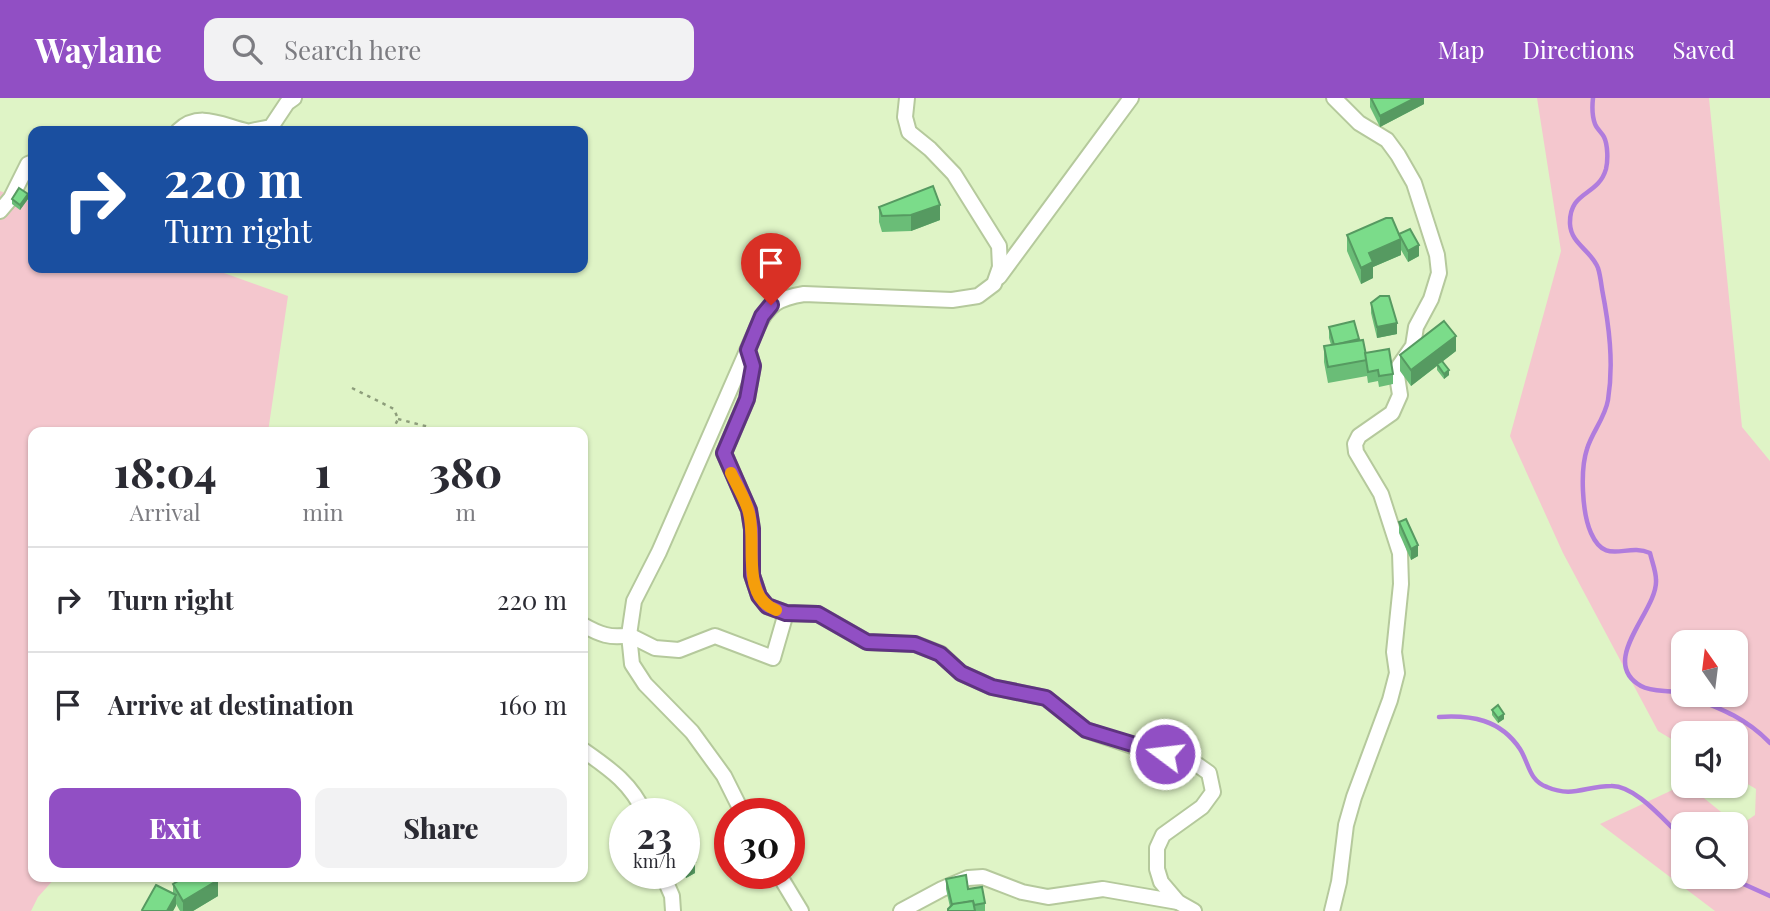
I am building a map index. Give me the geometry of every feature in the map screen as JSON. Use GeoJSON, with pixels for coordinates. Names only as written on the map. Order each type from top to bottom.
{"type":"FeatureCollection","features":[{"type":"Feature","properties":{"kind":"street"},"geometry":{"type":"LineString","coordinates":[[272,126],[287,103],[294,98]]}},
{"type":"Feature","properties":{"kind":"street"},"geometry":{"type":"LineString","coordinates":[[907,98],[905,117],[909,132],[954,174],[999,246],[1000,267],[994,284]]}},
{"type":"Feature","properties":{"kind":"street"},"geometry":{"type":"LineString","coordinates":[[735,798],[724,776],[692,732],[645,684],[632,664],[629,635],[635,601],[762,316],[771,305],[785,297],[804,294],[953,300],[978,296],[994,284],[1131,98]]}},
{"type":"Feature","properties":{"kind":"street"},"geometry":{"type":"LineString","coordinates":[[1332,911],[1341,871],[1346,825],[1391,700],[1397,673],[1394,652],[1401,584],[1400,553],[1381,494],[1356,452],[1355,444],[1359,436],[1392,413],[1400,395],[1398,366],[1413,346],[1416,327],[1431,299],[1438,273],[1437,255],[1418,194],[1398,155],[1387,140],[1359,123],[1335,98]]}},
{"type":"Feature","properties":{"kind":"street"},"geometry":{"type":"LineString","coordinates":[[183,126],[189,121],[209,121],[229,126]]}},
{"type":"Feature","properties":{"kind":"street"},"geometry":{"type":"LineString","coordinates":[[0,211],[11,198],[28,164]]}},
{"type":"Feature","properties":{"kind":"street"},"geometry":{"type":"LineString","coordinates":[[748,350],[753,366],[747,399],[724,453],[749,510],[752,529],[752,575],[759,596],[767,606],[786,613],[818,614],[867,642],[915,644],[940,654],[961,673],[992,687],[1046,698],[1086,730],[1138,748],[1192,761],[1209,773],[1213,792],[1202,807],[1163,835],[1157,848],[1157,869],[1161,882],[1178,902]]}},
{"type":"Feature","properties":{"kind":"street"},"geometry":{"type":"LineString","coordinates":[[588,628],[604,636],[629,635],[655,648],[679,650],[715,636],[773,658],[786,613]]}},
{"type":"Feature","properties":{"kind":"street"},"geometry":{"type":"LineString","coordinates":[[588,754],[614,772],[638,798]]}},
{"type":"Feature","properties":{"kind":"street"},"geometry":{"type":"LineString","coordinates":[[901,911],[942,888],[968,878],[983,877],[1048,897],[1103,889],[1178,902],[1194,911]]}},
{"type":"Feature","properties":{"kind":"street"},"geometry":{"type":"LineString","coordinates":[[669,889],[673,911]]}},
{"type":"Feature","properties":{"kind":"street"},"geometry":{"type":"LineString","coordinates":[[788,889],[801,911]]}},
{"type":"Feature","properties":{"kind":"path"},"geometry":{"type":"LineString","coordinates":[[352,388],[394,409],[398,419],[394,427]]}},
{"type":"Feature","properties":{"kind":"path"},"geometry":{"type":"LineString","coordinates":[[398,419],[429,427]]}},
{"type":"Feature","properties":{"kind":"shaded area"},"geometry":{"type":"Polygon","coordinates":[[[1537,98],[1709,98],[1742,427],[1770,461],[1770,911],[1715,911],[1686,889],[1748,889],[1748,820],[1755,815],[1756,789],[1748,784],[1748,721],[1671,721],[1671,739],[1658,731],[1563,553],[1510,436],[1561,251],[1537,98]]]}},
{"type":"Feature","properties":{"kind":"shaded area"},"geometry":{"type":"Polygon","coordinates":[[[0,191],[28,201],[28,273],[224,273],[288,296],[269,427],[28,427],[28,882],[52,882],[38,897],[31,911],[0,911],[0,191]]]}},
{"type":"Feature","properties":{"kind":"shaded area"},"geometry":{"type":"Polygon","coordinates":[[[1671,791],[1671,798],[1704,798],[1722,812],[1671,812],[1671,878],[1600,824],[1671,791]]]}},
{"type":"Feature","properties":{"kind":"building"},"geometry":{"type":"Polygon","coordinates":[[[1371,98],[1415,98],[1380,116],[1371,98]]]}},
{"type":"Feature","properties":{"kind":"building"},"geometry":{"type":"Polygon","coordinates":[[[933,186],[940,205],[911,215],[882,216],[879,207],[933,186]]]}},
{"type":"Feature","properties":{"kind":"building"},"geometry":{"type":"Polygon","coordinates":[[[19,188],[28,194],[20,205],[12,199],[19,188]]]}},
{"type":"Feature","properties":{"kind":"building"},"geometry":{"type":"Polygon","coordinates":[[[1386,218],[1392,218],[1401,239],[1369,253],[1373,262],[1361,268],[1347,235],[1386,218]]]}},
{"type":"Feature","properties":{"kind":"building"},"geometry":{"type":"Polygon","coordinates":[[[1410,229],[1419,245],[1408,251],[1399,234],[1410,229]]]}},
{"type":"Feature","properties":{"kind":"building"},"geometry":{"type":"Polygon","coordinates":[[[1380,296],[1389,296],[1397,323],[1377,327],[1371,303],[1380,296]]]}},
{"type":"Feature","properties":{"kind":"building"},"geometry":{"type":"Polygon","coordinates":[[[1354,321],[1359,339],[1334,345],[1329,327],[1354,321]]]}},
{"type":"Feature","properties":{"kind":"building"},"geometry":{"type":"Polygon","coordinates":[[[1444,321],[1456,336],[1411,370],[1400,355],[1444,321]]]}},
{"type":"Feature","properties":{"kind":"building"},"geometry":{"type":"Polygon","coordinates":[[[1363,340],[1367,360],[1328,367],[1324,346],[1363,340]]]}},
{"type":"Feature","properties":{"kind":"building"},"geometry":{"type":"Polygon","coordinates":[[[1389,349],[1393,374],[1379,376],[1378,370],[1368,372],[1365,353],[1389,349]]]}},
{"type":"Feature","properties":{"kind":"building"},"geometry":{"type":"Polygon","coordinates":[[[1442,361],[1449,370],[1444,374],[1437,364],[1442,361]]]}},
{"type":"Feature","properties":{"kind":"building"},"geometry":{"type":"Polygon","coordinates":[[[1406,519],[1418,545],[1411,549],[1399,522],[1406,519]]]}},
{"type":"Feature","properties":{"kind":"building"},"geometry":{"type":"Polygon","coordinates":[[[1498,705],[1504,714],[1498,718],[1492,710],[1498,705]]]}},
{"type":"Feature","properties":{"kind":"building"},"geometry":{"type":"Polygon","coordinates":[[[966,875],[968,889],[982,887],[985,903],[974,905],[973,901],[952,905],[946,879],[966,875]]]}},
{"type":"Feature","properties":{"kind":"building"},"geometry":{"type":"Polygon","coordinates":[[[176,882],[215,882],[183,901],[173,884],[176,882]]]}},
{"type":"Feature","properties":{"kind":"building"},"geometry":{"type":"Polygon","coordinates":[[[156,885],[176,895],[167,911],[143,911],[142,910],[156,885]]]}},
{"type":"Feature","properties":{"kind":"building"},"geometry":{"type":"Polygon","coordinates":[[[973,901],[975,911],[948,911],[953,904],[973,901]]]}},
{"type":"Feature","properties":{"kind":"waterway"},"geometry":{"type":"LineString","coordinates":[[1593,98],[1594,121],[1604,137],[1607,166],[1597,185],[1574,205],[1570,224],[1577,242],[1591,256],[1599,270],[1609,330],[1611,372],[1606,407],[1585,458],[1584,503],[1591,533],[1603,549],[1617,552],[1641,550],[1650,553],[1656,580],[1654,592],[1633,635],[1625,663],[1629,676],[1641,686],[1671,692]]}},
{"type":"Feature","properties":{"kind":"waterway"},"geometry":{"type":"LineString","coordinates":[[1715,707],[1741,720],[1770,743]]}},
{"type":"Feature","properties":{"kind":"waterway"},"geometry":{"type":"LineString","coordinates":[[1439,717],[1473,718],[1494,725],[1512,739],[1533,776],[1547,787],[1572,792],[1602,786],[1621,787],[1640,798],[1671,826]]}},
{"type":"Feature","properties":{"kind":"waterway"},"geometry":{"type":"LineString","coordinates":[[1748,886],[1770,896]]}},
{"type":"Feature","properties":{"kind":"slow traffic"},"geometry":{"type":"LineString","coordinates":[[731,473],[749,510],[752,529],[752,575],[759,596],[767,606],[776,610]]}},
{"type":"Feature","properties":{"kind":"route"},"geometry":{"type":"LineString","coordinates":[[771,305],[762,316],[748,350],[753,366],[747,399],[724,453],[749,510],[752,529],[752,575],[759,596],[767,606],[786,613],[818,614],[867,642],[915,644],[940,654],[961,673],[992,687],[1046,698],[1086,730],[1138,748],[1165,754]]}}]}
